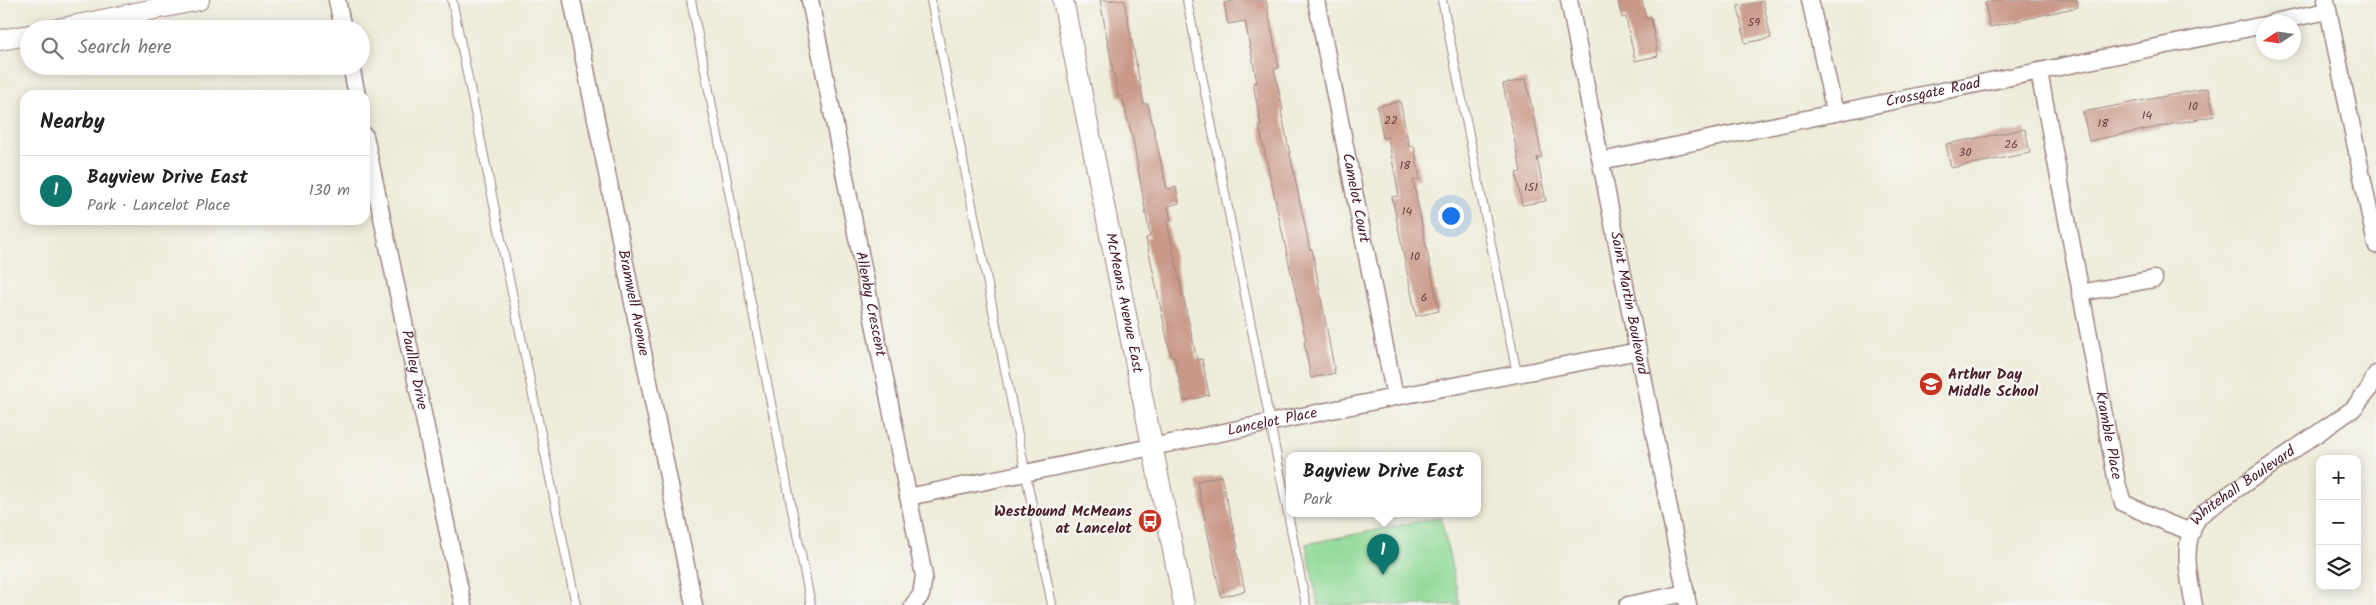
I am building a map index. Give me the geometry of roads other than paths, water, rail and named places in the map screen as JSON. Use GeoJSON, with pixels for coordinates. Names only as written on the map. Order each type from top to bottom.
{"type":"FeatureCollection","features":[{"type":"Feature","properties":{"kind":"street"},"geometry":{"type":"LineString","coordinates":[[102,20],[199,0]]}},
{"type":"Feature","properties":{"kind":"street"},"geometry":{"type":"LineString","coordinates":[[337,0],[341,20]]}},
{"type":"Feature","properties":{"kind":"street","name":"Bramwell Avenue"},"geometry":{"type":"LineString","coordinates":[[572,0],[694,605]]}},
{"type":"Feature","properties":{"kind":"street","name":"Allenby Crescent"},"geometry":{"type":"LineString","coordinates":[[810,0],[924,576],[921,595],[913,605]]}},
{"type":"Feature","properties":{"kind":"street","name":"McMeans Avenue East"},"geometry":{"type":"LineString","coordinates":[[1063,0],[1184,605]]}},
{"type":"Feature","properties":{"kind":"street","name":"Camelot Court"},"geometry":{"type":"LineString","coordinates":[[1316,0],[1395,397]]}},
{"type":"Feature","properties":{"kind":"street","name":"Saint Martin Boulevard"},"geometry":{"type":"LineString","coordinates":[[1569,0],[1687,599]]}},
{"type":"Feature","properties":{"kind":"street"},"geometry":{"type":"LineString","coordinates":[[1810,0],[1835,114]]}},
{"type":"Feature","properties":{"kind":"street"},"geometry":{"type":"LineString","coordinates":[[2296,15],[2327,5],[2376,245]]}},
{"type":"Feature","properties":{"kind":"street","name":"Crossgate Road"},"geometry":{"type":"LineString","coordinates":[[1601,161],[2256,27]]}},
{"type":"Feature","properties":{"kind":"street"},"geometry":{"type":"LineString","coordinates":[[0,40],[20,37]]}},
{"type":"Feature","properties":{"kind":"street","name":"Kramble Place"},"geometry":{"type":"LineString","coordinates":[[2039,72],[2117,483],[2123,503],[2192,532]]}},
{"type":"Feature","properties":{"kind":"street"},"geometry":{"type":"LineString","coordinates":[[352,75],[355,90]]}},
{"type":"Feature","properties":{"kind":"street","name":"Paulley Drive"},"geometry":{"type":"LineString","coordinates":[[370,160],[463,605]]}},
{"type":"Feature","properties":{"kind":"street"},"geometry":{"type":"LineString","coordinates":[[2080,293],[2154,279]]}},
{"type":"Feature","properties":{"kind":"street","name":"Lancelot Place"},"geometry":{"type":"LineString","coordinates":[[908,497],[1269,422],[1639,351]]}},
{"type":"Feature","properties":{"kind":"street","name":"Whitehall Boulevard"},"geometry":{"type":"LineString","coordinates":[[2194,605],[2187,565],[2192,532],[2199,517],[2353,409],[2369,389],[2376,374]]}},
{"type":"Feature","properties":{"kind":"street"},"geometry":{"type":"LineString","coordinates":[[1628,605],[1687,599]]}},
{"type":"Feature","properties":{"kind":"lane"},"geometry":{"type":"LineString","coordinates":[[452,0],[576,605]]}},
{"type":"Feature","properties":{"kind":"lane"},"geometry":{"type":"LineString","coordinates":[[691,0],[812,605]]}},
{"type":"Feature","properties":{"kind":"lane"},"geometry":{"type":"LineString","coordinates":[[931,0],[1052,605]]}},
{"type":"Feature","properties":{"kind":"lane"},"geometry":{"type":"LineString","coordinates":[[1187,0],[1286,506]]}},
{"type":"Feature","properties":{"kind":"lane"},"geometry":{"type":"LineString","coordinates":[[1442,0],[1517,374]]}},
{"type":"Feature","properties":{"kind":"lane"},"geometry":{"type":"LineString","coordinates":[[1288,517],[1306,605]]}},
{"type":"Feature","properties":{"kind":"place","name":"Arthur Day Middle School"},"geometry":{"type":"Point","coordinates":[1931,384]}},
{"type":"Feature","properties":{"kind":"place","name":"Westbound McMeans at Lancelot"},"geometry":{"type":"Point","coordinates":[1150,521]}},
{"type":"Feature","properties":{"kind":"place","name":"Bayview Drive East"},"geometry":{"type":"Point","coordinates":[1383,575]}}]}
